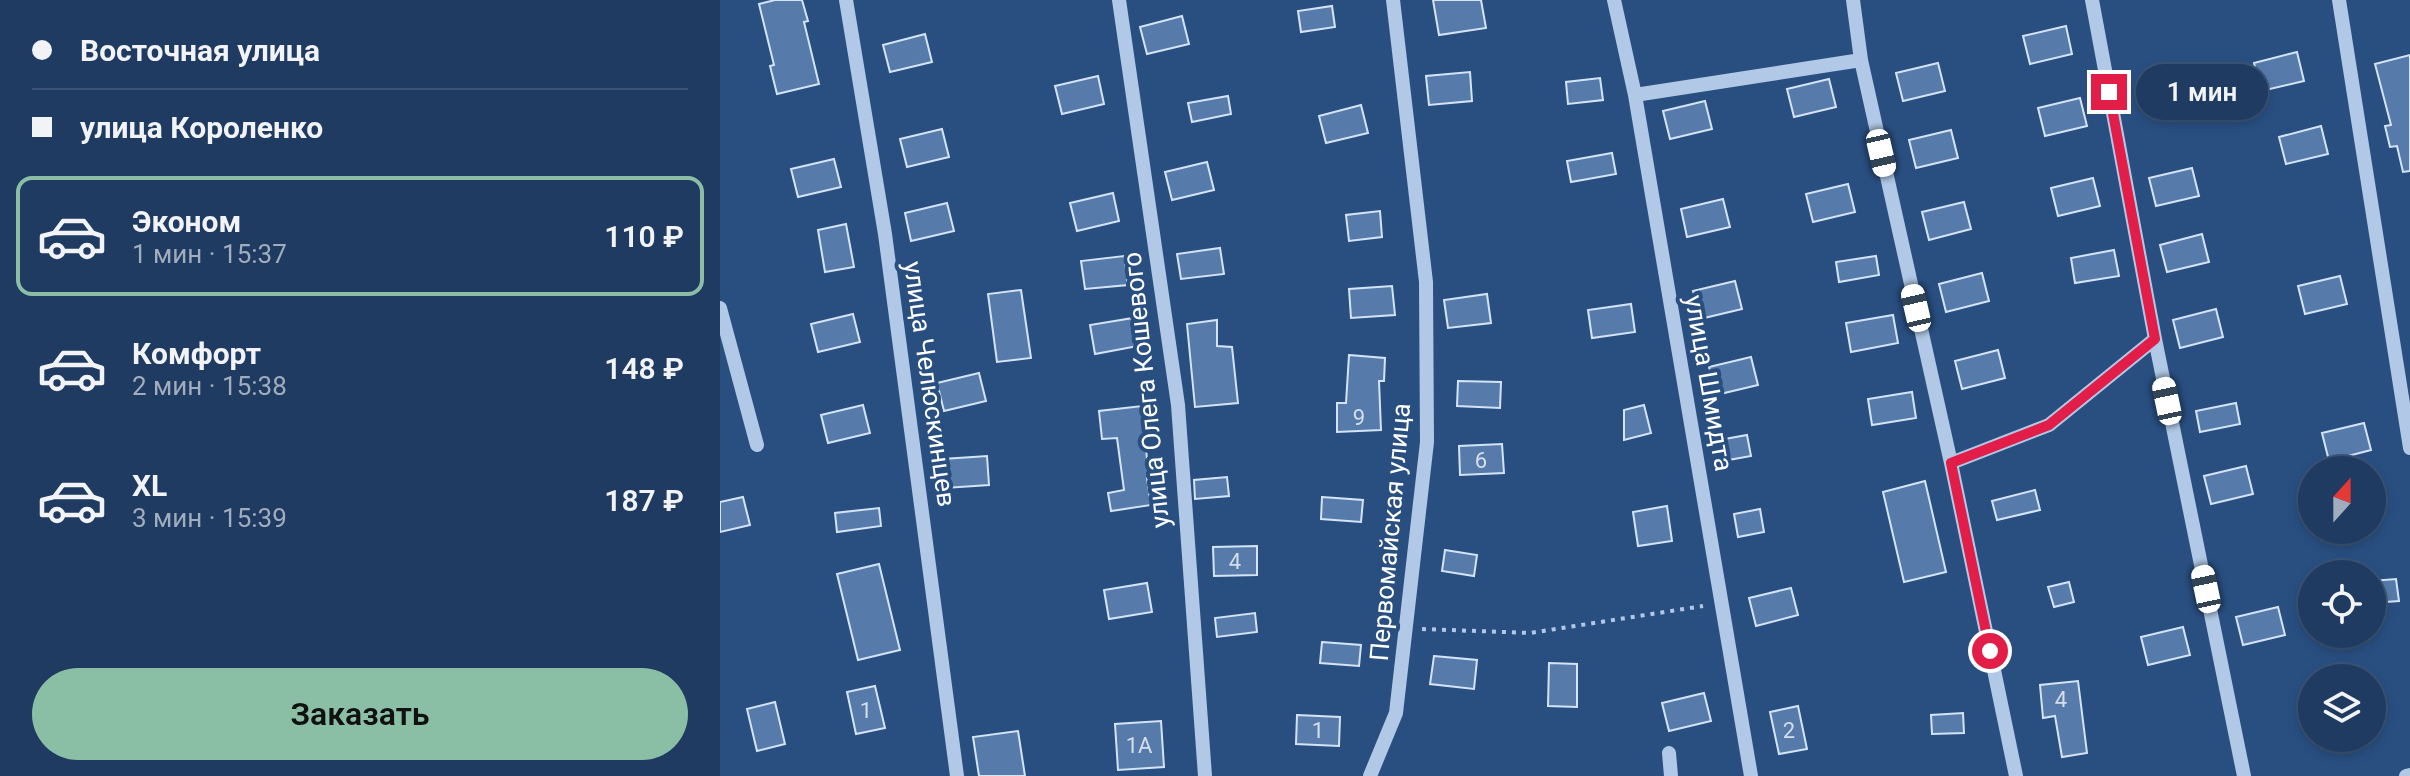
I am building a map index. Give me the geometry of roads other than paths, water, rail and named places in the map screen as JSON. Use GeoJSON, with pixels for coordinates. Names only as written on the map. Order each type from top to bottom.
{"type":"FeatureCollection","features":[{"type":"Feature","properties":{"kind":"street","name":"улица Челюскинцев"},"geometry":{"type":"LineString","coordinates":[[846,0],[885,234],[957,776]]}},
{"type":"Feature","properties":{"kind":"street","name":"улица Олега Кошевого"},"geometry":{"type":"LineString","coordinates":[[1119,0],[1178,405],[1205,776]]}},
{"type":"Feature","properties":{"kind":"street","name":"Первомайская улица"},"geometry":{"type":"LineString","coordinates":[[1370,776],[1396,713],[1427,442],[1426,282],[1393,0]]}},
{"type":"Feature","properties":{"kind":"street","name":"улица Шмидта"},"geometry":{"type":"LineString","coordinates":[[1614,0],[1635,95],[1751,776]]}},
{"type":"Feature","properties":{"kind":"street"},"geometry":{"type":"LineString","coordinates":[[1853,0],[1861,60],[1951,463],[2016,776]]}},
{"type":"Feature","properties":{"kind":"street"},"geometry":{"type":"LineString","coordinates":[[2092,0],[2155,339],[2244,776]]}},
{"type":"Feature","properties":{"kind":"street"},"geometry":{"type":"LineString","coordinates":[[2339,0],[2410,448]]}},
{"type":"Feature","properties":{"kind":"street"},"geometry":{"type":"LineString","coordinates":[[1635,95],[1861,60]]}},
{"type":"Feature","properties":{"kind":"street"},"geometry":{"type":"LineString","coordinates":[[720,308],[757,445]]}},
{"type":"Feature","properties":{"kind":"street"},"geometry":{"type":"LineString","coordinates":[[1951,463],[2049,425],[2155,339]]}},
{"type":"Feature","properties":{"kind":"street"},"geometry":{"type":"LineString","coordinates":[[1669,753],[1671,776]]}}]}
